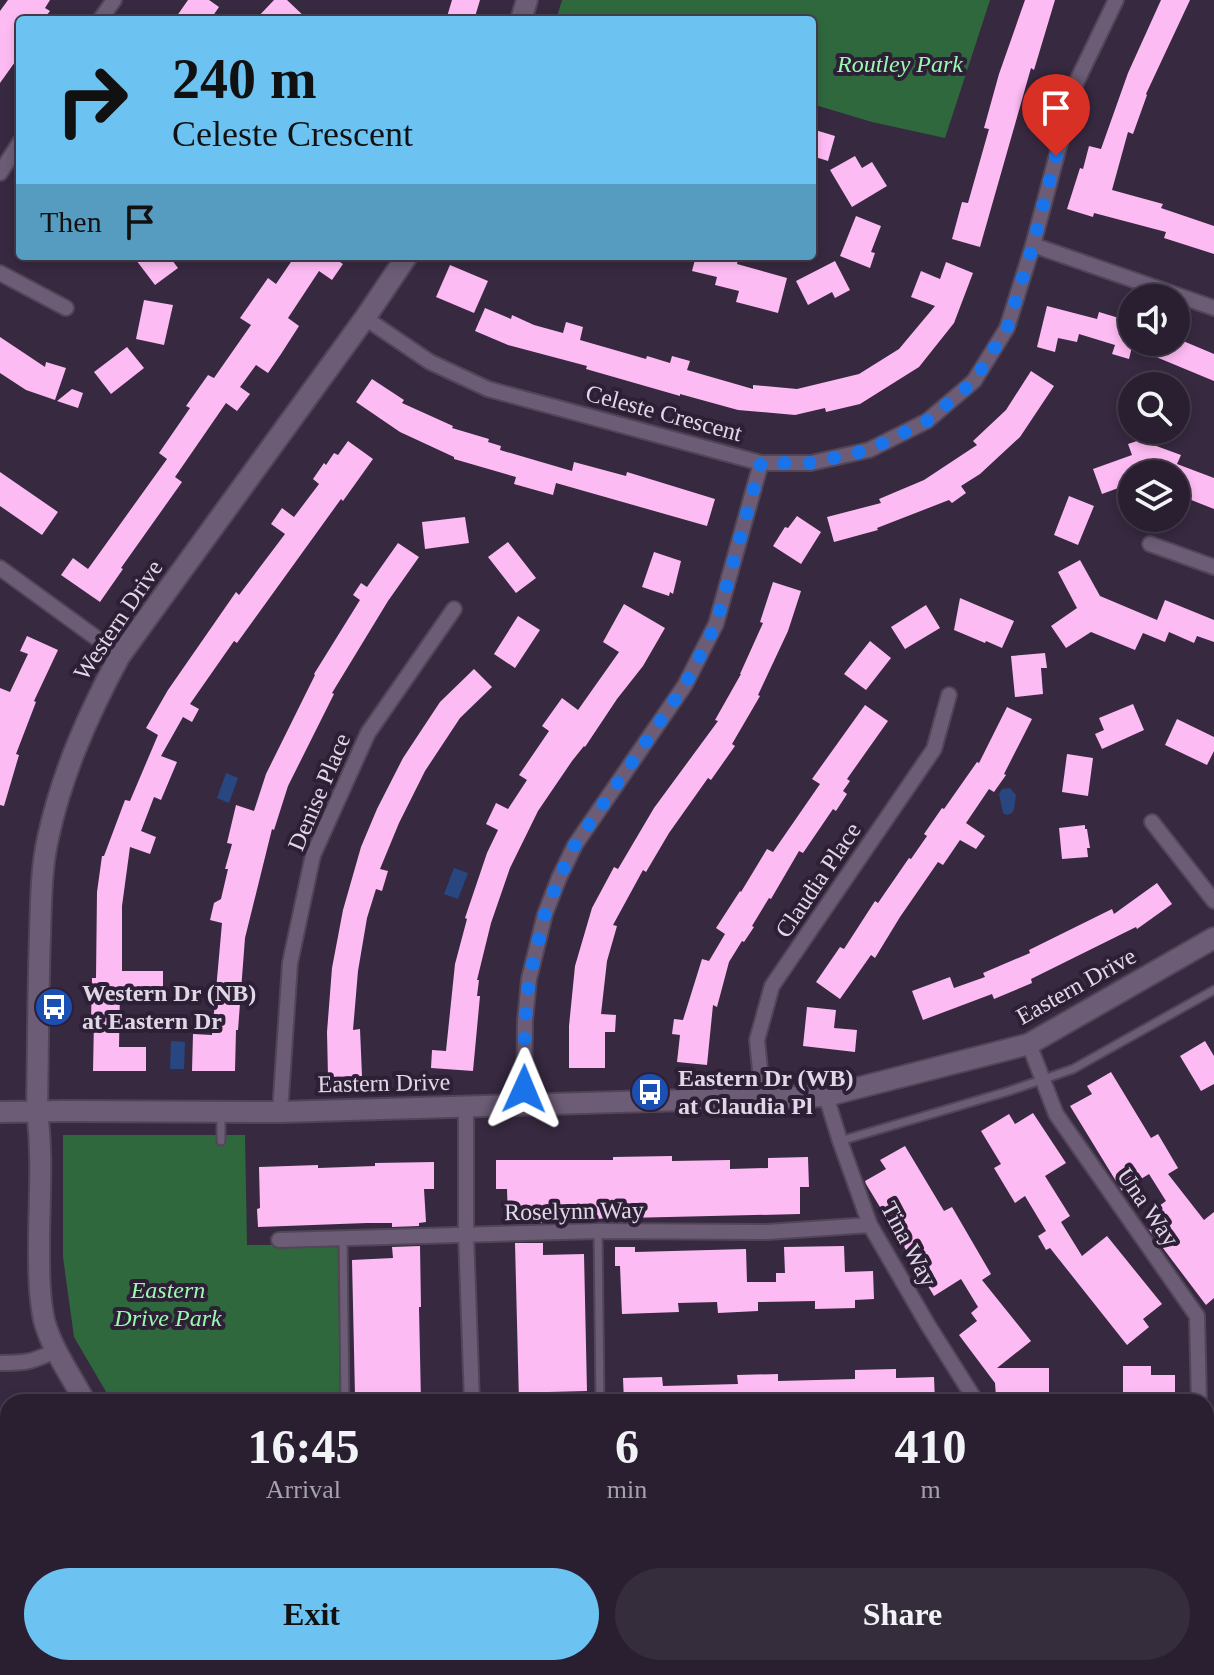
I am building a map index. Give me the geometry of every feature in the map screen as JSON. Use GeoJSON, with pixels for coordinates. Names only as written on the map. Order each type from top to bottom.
{"type":"FeatureCollection","features":[{"type":"Feature","properties":{"kind":"street","name":"Celeste Crescent"},"geometry":{"type":"LineString","coordinates":[[365,318],[430,362],[488,389],[761,463],[811,463],[869,450],[927,421],[974,381],[1007,328],[1033,245],[1076,83],[1116,0]]}},
{"type":"Feature","properties":{"kind":"street"},"geometry":{"type":"LineString","coordinates":[[0,173],[16,148]]}},
{"type":"Feature","properties":{"kind":"street"},"geometry":{"type":"LineString","coordinates":[[1033,245],[1214,308]]}},
{"type":"Feature","properties":{"kind":"street","name":"Western Drive"},"geometry":{"type":"LineString","coordinates":[[80,1394],[55,1351],[40,1298],[40,1133],[37,1112],[41,907],[47,841],[60,792],[77,742],[119,657],[404,260]]}},
{"type":"Feature","properties":{"kind":"street"},"geometry":{"type":"LineString","coordinates":[[0,273],[66,308]]}},
{"type":"Feature","properties":{"kind":"street"},"geometry":{"type":"LineString","coordinates":[[524,1106],[529,979],[545,914],[575,845],[685,685],[716,624],[761,463]]}},
{"type":"Feature","properties":{"kind":"street"},"geometry":{"type":"LineString","coordinates":[[1150,544],[1214,567]]}},
{"type":"Feature","properties":{"kind":"street"},"geometry":{"type":"LineString","coordinates":[[0,568],[119,657]]}},
{"type":"Feature","properties":{"kind":"street","name":"Denise Place"},"geometry":{"type":"LineString","coordinates":[[280,1112],[290,963],[313,855],[368,733],[454,609]]}},
{"type":"Feature","properties":{"kind":"street","name":"Claudia Place"},"geometry":{"type":"LineString","coordinates":[[763,1099],[757,1040],[772,986],[934,749],[949,695]]}},
{"type":"Feature","properties":{"kind":"street"},"geometry":{"type":"LineString","coordinates":[[1152,822],[1214,901]]}},
{"type":"Feature","properties":{"kind":"street","name":"Eastern Drive"},"geometry":{"type":"LineString","coordinates":[[0,1112],[280,1112],[826,1096],[1029,1044],[1214,938]]}},
{"type":"Feature","properties":{"kind":"street","name":"Una Way"},"geometry":{"type":"LineString","coordinates":[[1029,1044],[1056,1114],[1197,1316],[1199,1394]]}},
{"type":"Feature","properties":{"kind":"street","name":"Tina Way"},"geometry":{"type":"LineString","coordinates":[[826,1096],[870,1225],[971,1394]]}},
{"type":"Feature","properties":{"kind":"street"},"geometry":{"type":"LineString","coordinates":[[466,1107],[466,1234],[472,1394]]}},
{"type":"Feature","properties":{"kind":"street","name":"Roselynn Way"},"geometry":{"type":"LineString","coordinates":[[279,1240],[598,1231],[767,1232],[870,1225]]}},
{"type":"Feature","properties":{"kind":"street"},"geometry":{"type":"LineString","coordinates":[[0,1363],[26,1363],[55,1351]]}},
{"type":"Feature","properties":{"kind":"lane"},"geometry":{"type":"LineString","coordinates":[[840,1141],[1073,1069],[1214,990]]}},
{"type":"Feature","properties":{"kind":"lane"},"geometry":{"type":"LineString","coordinates":[[221,1112],[221,1141]]}},
{"type":"Feature","properties":{"kind":"lane"},"geometry":{"type":"LineString","coordinates":[[598,1231],[600,1394]]}},
{"type":"Feature","properties":{"kind":"lane"},"geometry":{"type":"LineString","coordinates":[[343,1239],[345,1394]]}},
{"type":"Feature","properties":{"kind":"green space","name":"Routley Park"},"geometry":{"type":"Polygon","coordinates":[[[562,0],[990,0],[945,138],[872,122],[816,105],[816,16],[557,16],[562,0]]]}},
{"type":"Feature","properties":{"kind":"green space","name":"Eastern Drive Park"},"geometry":{"type":"Polygon","coordinates":[[[63,1135],[245,1135],[247,1245],[338,1245],[340,1394],[107,1394],[74,1337],[63,1257],[63,1135]]]}},
{"type":"Feature","properties":{"kind":"water"},"geometry":{"type":"Polygon","coordinates":[[[226,773],[238,778],[229,803],[217,798],[226,773]]]}},
{"type":"Feature","properties":{"kind":"water"},"geometry":{"type":"Polygon","coordinates":[[[1010,788],[1016,795],[1014,809],[1007,815],[1003,813],[999,794],[1002,789],[1010,788]]]}},
{"type":"Feature","properties":{"kind":"water"},"geometry":{"type":"Polygon","coordinates":[[[454,868],[468,873],[458,899],[444,894],[454,868]]]}},
{"type":"Feature","properties":{"kind":"water"},"geometry":{"type":"Polygon","coordinates":[[[171,1041],[185,1042],[184,1069],[170,1069],[171,1041]]]}},
{"type":"Feature","properties":{"kind":"building"},"geometry":{"type":"Polygon","coordinates":[[[8,0],[50,0],[45,8],[50,11],[46,16],[16,16],[16,61],[0,83],[0,11],[8,0]]]}},
{"type":"Feature","properties":{"kind":"building"},"geometry":{"type":"Polygon","coordinates":[[[188,0],[209,0],[219,7],[213,16],[177,16],[188,0]]]}},
{"type":"Feature","properties":{"kind":"building"},"geometry":{"type":"Polygon","coordinates":[[[274,0],[287,0],[304,16],[259,16],[274,0]]]}},
{"type":"Feature","properties":{"kind":"building"},"geometry":{"type":"Polygon","coordinates":[[[452,0],[480,0],[475,16],[447,16],[452,0]]]}},
{"type":"Feature","properties":{"kind":"building"},"geometry":{"type":"Polygon","coordinates":[[[1025,0],[1055,0],[1034,70],[1031,68],[980,247],[952,239],[962,202],[968,203],[989,129],[984,128],[999,74],[1025,0]]]}},
{"type":"Feature","properties":{"kind":"building"},"geometry":{"type":"Polygon","coordinates":[[[1161,0],[1190,0],[1146,94],[1133,134],[1128,132],[1112,190],[1163,204],[1161,208],[1214,226],[1214,254],[1164,238],[1166,232],[1067,209],[1089,146],[1101,149],[1128,73],[1161,0]]]}},
{"type":"Feature","properties":{"kind":"building"},"geometry":{"type":"Polygon","coordinates":[[[816,130],[835,136],[828,161],[816,157],[816,130]]]}},
{"type":"Feature","properties":{"kind":"building"},"geometry":{"type":"Polygon","coordinates":[[[855,156],[862,168],[872,162],[887,186],[852,207],[830,170],[855,156]]]}},
{"type":"Feature","properties":{"kind":"building"},"geometry":{"type":"Polygon","coordinates":[[[856,216],[881,226],[871,252],[875,253],[870,268],[840,256],[856,216]]]}},
{"type":"Feature","properties":{"kind":"building"},"geometry":{"type":"Polygon","coordinates":[[[136,260],[172,260],[178,268],[155,285],[136,260]]]}},
{"type":"Feature","properties":{"kind":"building"},"geometry":{"type":"Polygon","coordinates":[[[292,260],[337,260],[343,264],[332,280],[319,271],[288,318],[299,326],[281,354],[268,373],[256,365],[240,387],[250,394],[237,411],[226,403],[175,477],[182,482],[100,602],[61,575],[73,558],[88,569],[167,459],[159,453],[190,408],[186,406],[208,375],[214,378],[251,325],[240,318],[268,278],[276,284],[292,260]]]}},
{"type":"Feature","properties":{"kind":"building"},"geometry":{"type":"Polygon","coordinates":[[[695,260],[738,260],[737,264],[787,278],[778,313],[736,302],[739,291],[715,285],[717,277],[692,271],[695,260]]]}},
{"type":"Feature","properties":{"kind":"building"},"geometry":{"type":"Polygon","coordinates":[[[835,261],[850,290],[835,298],[832,292],[808,305],[796,281],[835,261]]]}},
{"type":"Feature","properties":{"kind":"building"},"geometry":{"type":"Polygon","coordinates":[[[946,262],[973,273],[954,323],[919,367],[860,404],[826,412],[825,408],[795,415],[738,410],[586,369],[587,366],[508,345],[475,331],[485,308],[511,319],[512,315],[563,333],[566,322],[583,327],[580,340],[646,359],[647,356],[670,363],[672,356],[690,361],[687,370],[753,389],[753,385],[797,389],[859,374],[899,349],[935,306],[911,297],[921,271],[940,279],[946,262]]]}},
{"type":"Feature","properties":{"kind":"building"},"geometry":{"type":"Polygon","coordinates":[[[450,265],[488,281],[474,313],[436,297],[450,265]]]}},
{"type":"Feature","properties":{"kind":"building"},"geometry":{"type":"Polygon","coordinates":[[[144,300],[173,305],[164,345],[136,339],[144,300]]]}},
{"type":"Feature","properties":{"kind":"building"},"geometry":{"type":"Polygon","coordinates":[[[1047,306],[1097,319],[1099,312],[1118,318],[1118,356],[1112,354],[1115,345],[1079,334],[1077,342],[1058,338],[1055,352],[1037,347],[1047,306]]]}},
{"type":"Feature","properties":{"kind":"building"},"geometry":{"type":"Polygon","coordinates":[[[0,337],[45,367],[46,362],[66,368],[55,400],[26,390],[0,373],[0,337]]]}},
{"type":"Feature","properties":{"kind":"building"},"geometry":{"type":"Polygon","coordinates":[[[1190,344],[1214,354],[1214,381],[1154,356],[1190,356],[1190,344]]]}},
{"type":"Feature","properties":{"kind":"building"},"geometry":{"type":"Polygon","coordinates":[[[127,347],[144,368],[111,394],[94,372],[127,347]]]}},
{"type":"Feature","properties":{"kind":"building"},"geometry":{"type":"Polygon","coordinates":[[[1031,371],[1054,386],[1020,437],[980,474],[961,486],[966,493],[952,503],[949,500],[878,530],[834,542],[827,517],[881,503],[879,499],[924,480],[977,445],[973,441],[1006,410],[1031,371]]]}},
{"type":"Feature","properties":{"kind":"building"},"geometry":{"type":"Polygon","coordinates":[[[372,379],[404,400],[402,403],[452,428],[489,439],[488,442],[501,446],[500,450],[572,471],[574,462],[626,476],[627,472],[715,499],[707,526],[556,483],[553,495],[514,484],[516,477],[454,459],[400,432],[356,402],[372,379]]]}},
{"type":"Feature","properties":{"kind":"building"},"geometry":{"type":"Polygon","coordinates":[[[72,389],[83,393],[78,408],[57,401],[72,389]]]}},
{"type":"Feature","properties":{"kind":"building"},"geometry":{"type":"Polygon","coordinates":[[[348,441],[373,459],[237,643],[234,641],[190,704],[199,709],[192,722],[183,717],[161,756],[177,762],[161,800],[154,797],[141,831],[156,837],[150,854],[130,847],[122,906],[122,971],[163,971],[163,992],[120,992],[119,1047],[146,1047],[146,1071],[93,1071],[92,978],[96,978],[97,892],[102,856],[125,800],[130,801],[158,735],[146,728],[168,690],[236,592],[239,595],[285,534],[271,524],[282,508],[294,517],[319,484],[313,479],[324,463],[326,465],[334,453],[338,455],[348,441]]]}},
{"type":"Feature","properties":{"kind":"building"},"geometry":{"type":"Polygon","coordinates":[[[1128,444],[1151,444],[1181,455],[1179,460],[1118,460],[1132,455],[1128,444]]]}},
{"type":"Feature","properties":{"kind":"building"},"geometry":{"type":"Polygon","coordinates":[[[1118,460],[1118,488],[1102,494],[1093,469],[1118,460]]]}},
{"type":"Feature","properties":{"kind":"building"},"geometry":{"type":"Polygon","coordinates":[[[1190,469],[1214,478],[1214,509],[1190,500],[1190,469]]]}},
{"type":"Feature","properties":{"kind":"building"},"geometry":{"type":"Polygon","coordinates":[[[0,472],[58,512],[42,535],[0,506],[0,472]]]}},
{"type":"Feature","properties":{"kind":"building"},"geometry":{"type":"Polygon","coordinates":[[[1069,496],[1094,506],[1078,545],[1054,535],[1069,496]]]}},
{"type":"Feature","properties":{"kind":"building"},"geometry":{"type":"Polygon","coordinates":[[[797,516],[821,532],[801,564],[773,546],[785,527],[788,528],[797,516]]]}},
{"type":"Feature","properties":{"kind":"building"},"geometry":{"type":"Polygon","coordinates":[[[465,517],[469,543],[425,549],[422,522],[465,517]]]}},
{"type":"Feature","properties":{"kind":"building"},"geometry":{"type":"Polygon","coordinates":[[[508,542],[536,578],[516,593],[488,557],[508,542]]]}},
{"type":"Feature","properties":{"kind":"building"},"geometry":{"type":"Polygon","coordinates":[[[398,543],[419,557],[388,601],[332,693],[288,786],[272,829],[245,938],[235,1071],[192,1071],[193,1034],[212,1035],[222,923],[210,920],[214,903],[221,899],[228,869],[225,869],[232,844],[227,843],[236,805],[254,811],[266,774],[314,674],[360,600],[353,595],[361,583],[367,587],[398,543]]]}},
{"type":"Feature","properties":{"kind":"building"},"geometry":{"type":"Polygon","coordinates":[[[654,552],[681,561],[673,594],[670,592],[669,596],[642,587],[654,552]]]}},
{"type":"Feature","properties":{"kind":"building"},"geometry":{"type":"Polygon","coordinates":[[[1080,560],[1100,596],[1157,620],[1165,600],[1214,620],[1214,642],[1197,636],[1194,643],[1169,632],[1165,642],[1143,633],[1135,650],[1091,632],[1066,648],[1051,626],[1077,608],[1058,572],[1080,560]]]}},
{"type":"Feature","properties":{"kind":"building"},"geometry":{"type":"Polygon","coordinates":[[[773,582],[801,591],[788,631],[760,696],[732,744],[735,746],[669,833],[646,872],[643,870],[613,925],[617,926],[607,961],[601,1014],[616,1015],[615,1032],[605,1032],[605,1068],[569,1068],[569,1026],[575,966],[592,908],[614,867],[618,869],[654,808],[718,721],[715,720],[741,674],[763,623],[760,622],[773,582]]]}},
{"type":"Feature","properties":{"kind":"building"},"geometry":{"type":"Polygon","coordinates":[[[960,598],[1014,621],[1002,648],[954,630],[960,598]]]}},
{"type":"Feature","properties":{"kind":"building"},"geometry":{"type":"Polygon","coordinates":[[[624,604],[665,628],[643,666],[538,811],[510,868],[491,923],[477,980],[477,996],[480,996],[473,1071],[431,1068],[432,1050],[446,1051],[455,964],[465,918],[498,830],[486,824],[496,803],[508,809],[527,780],[519,775],[549,731],[542,726],[562,698],[578,710],[619,652],[603,642],[624,604]]]}},
{"type":"Feature","properties":{"kind":"building"},"geometry":{"type":"Polygon","coordinates":[[[926,605],[940,628],[905,649],[891,627],[926,605]]]}},
{"type":"Feature","properties":{"kind":"building"},"geometry":{"type":"Polygon","coordinates":[[[518,616],[540,630],[515,668],[494,654],[518,616]]]}},
{"type":"Feature","properties":{"kind":"building"},"geometry":{"type":"Polygon","coordinates":[[[27,636],[58,650],[34,701],[16,754],[19,755],[4,806],[0,805],[0,688],[10,692],[28,654],[20,651],[27,636]]]}},
{"type":"Feature","properties":{"kind":"building"},"geometry":{"type":"Polygon","coordinates":[[[870,641],[891,658],[866,690],[844,674],[870,641]]]}},
{"type":"Feature","properties":{"kind":"building"},"geometry":{"type":"Polygon","coordinates":[[[1045,653],[1047,668],[1041,668],[1043,694],[1015,697],[1011,656],[1045,653]]]}},
{"type":"Feature","properties":{"kind":"building"},"geometry":{"type":"Polygon","coordinates":[[[474,669],[492,687],[460,718],[425,771],[380,869],[388,871],[382,891],[376,889],[367,918],[358,971],[353,1030],[360,1029],[362,1076],[328,1077],[327,1032],[332,968],[343,910],[361,847],[403,758],[440,702],[474,669]]]}},
{"type":"Feature","properties":{"kind":"building"},"geometry":{"type":"Polygon","coordinates":[[[1133,704],[1144,730],[1102,749],[1095,734],[1104,730],[1099,718],[1133,704]]]}},
{"type":"Feature","properties":{"kind":"building"},"geometry":{"type":"Polygon","coordinates":[[[865,705],[888,721],[847,779],[850,781],[843,791],[847,794],[836,811],[833,809],[803,853],[799,851],[754,927],[729,962],[717,1007],[713,1005],[707,1065],[677,1062],[680,1035],[672,1034],[674,1019],[683,1020],[702,959],[709,961],[725,934],[716,928],[767,849],[773,852],[820,784],[812,779],[865,705]]]}},
{"type":"Feature","properties":{"kind":"building"},"geometry":{"type":"Polygon","coordinates":[[[1007,707],[1032,719],[1006,775],[994,792],[989,789],[966,823],[985,836],[976,849],[960,840],[943,865],[938,862],[875,958],[871,955],[840,999],[816,982],[840,947],[844,949],[875,901],[878,903],[911,859],[942,808],[979,763],[1007,707]]]}},
{"type":"Feature","properties":{"kind":"building"},"geometry":{"type":"Polygon","coordinates":[[[1177,719],[1214,737],[1214,751],[1207,765],[1165,745],[1177,719]]]}},
{"type":"Feature","properties":{"kind":"building"},"geometry":{"type":"Polygon","coordinates":[[[1067,754],[1093,758],[1088,796],[1062,792],[1067,754]]]}},
{"type":"Feature","properties":{"kind":"building"},"geometry":{"type":"Polygon","coordinates":[[[1085,825],[1090,848],[1087,848],[1088,857],[1062,859],[1059,828],[1085,825]]]}},
{"type":"Feature","properties":{"kind":"building"},"geometry":{"type":"Polygon","coordinates":[[[1157,883],[1172,904],[1137,929],[1031,979],[1032,983],[994,999],[992,994],[923,1020],[912,991],[950,977],[954,988],[985,977],[983,973],[1030,953],[1029,950],[1112,909],[1114,914],[1157,883]]]}},
{"type":"Feature","properties":{"kind":"building"},"geometry":{"type":"Polygon","coordinates":[[[807,1007],[836,1010],[834,1028],[857,1030],[855,1052],[803,1046],[807,1007]]]}},
{"type":"Feature","properties":{"kind":"building"},"geometry":{"type":"Polygon","coordinates":[[[1205,1041],[1214,1056],[1214,1084],[1201,1091],[1180,1056],[1205,1041]]]}},
{"type":"Feature","properties":{"kind":"building"},"geometry":{"type":"Polygon","coordinates":[[[1111,1072],[1151,1138],[1158,1134],[1178,1168],[1168,1174],[1204,1220],[1214,1212],[1214,1298],[1206,1305],[1147,1227],[1164,1214],[1159,1206],[1166,1201],[1149,1174],[1122,1191],[1070,1106],[1092,1094],[1087,1086],[1111,1072]]]}},
{"type":"Feature","properties":{"kind":"building"},"geometry":{"type":"Polygon","coordinates":[[[1033,1113],[1066,1163],[1045,1176],[1070,1216],[1061,1222],[1082,1256],[1107,1236],[1162,1304],[1143,1319],[1149,1327],[1127,1345],[1050,1248],[1046,1250],[1038,1236],[1046,1231],[1025,1196],[1015,1203],[994,1168],[1001,1164],[981,1131],[1009,1114],[1015,1124],[1033,1113]]]}},
{"type":"Feature","properties":{"kind":"building"},"geometry":{"type":"Polygon","coordinates":[[[905,1146],[944,1211],[952,1207],[991,1274],[982,1280],[1031,1341],[997,1368],[1049,1368],[1049,1394],[996,1394],[995,1383],[959,1335],[977,1321],[971,1313],[978,1307],[961,1279],[934,1296],[866,1184],[865,1181],[886,1169],[880,1160],[905,1146]]]}},
{"type":"Feature","properties":{"kind":"building"},"geometry":{"type":"Polygon","coordinates":[[[672,1156],[672,1161],[730,1160],[730,1169],[768,1168],[768,1158],[808,1157],[809,1187],[800,1187],[800,1214],[515,1223],[514,1220],[508,1221],[507,1189],[496,1189],[496,1160],[613,1160],[613,1157],[672,1156]]]}},
{"type":"Feature","properties":{"kind":"building"},"geometry":{"type":"Polygon","coordinates":[[[434,1162],[434,1189],[424,1189],[426,1222],[419,1223],[419,1226],[392,1227],[392,1223],[367,1223],[258,1227],[259,1167],[318,1165],[318,1168],[434,1162]]]}},
{"type":"Feature","properties":{"kind":"building"},"geometry":{"type":"Polygon","coordinates":[[[515,1243],[543,1243],[543,1255],[584,1254],[587,1391],[519,1394],[515,1243]]]}},
{"type":"Feature","properties":{"kind":"building"},"geometry":{"type":"Polygon","coordinates":[[[420,1246],[421,1394],[355,1394],[352,1260],[393,1258],[392,1247],[420,1246]]]}},
{"type":"Feature","properties":{"kind":"building"},"geometry":{"type":"Polygon","coordinates":[[[844,1246],[845,1272],[873,1271],[874,1299],[855,1300],[855,1308],[815,1309],[815,1301],[758,1302],[758,1311],[718,1313],[717,1302],[678,1303],[679,1312],[622,1314],[620,1266],[615,1266],[615,1247],[635,1247],[635,1252],[746,1249],[747,1282],[776,1282],[776,1273],[785,1273],[784,1247],[844,1246]]]}},
{"type":"Feature","properties":{"kind":"building"},"geometry":{"type":"Polygon","coordinates":[[[1123,1366],[1151,1366],[1151,1375],[1175,1375],[1175,1394],[1123,1394],[1123,1366]]]}},
{"type":"Feature","properties":{"kind":"building"},"geometry":{"type":"Polygon","coordinates":[[[896,1369],[896,1378],[934,1377],[935,1394],[624,1394],[623,1378],[662,1377],[663,1386],[738,1384],[737,1375],[778,1374],[778,1381],[855,1379],[855,1370],[896,1369]]]}},
{"type":"Feature","properties":{"kind":"place","name":"Western Dr (NB) at Eastern Dr"},"geometry":{"type":"Point","coordinates":[54,1007]}},
{"type":"Feature","properties":{"kind":"place","name":"Eastern Dr (WB) at Claudia Pl"},"geometry":{"type":"Point","coordinates":[650,1092]}},
{"type":"Feature","properties":{"kind":"route"},"geometry":{"type":"LineString","coordinates":[[524,1089],[529,979],[545,914],[575,845],[685,685],[716,624],[761,463],[811,463],[869,450],[927,421],[974,381],[1007,328],[1056,156]]}}]}
